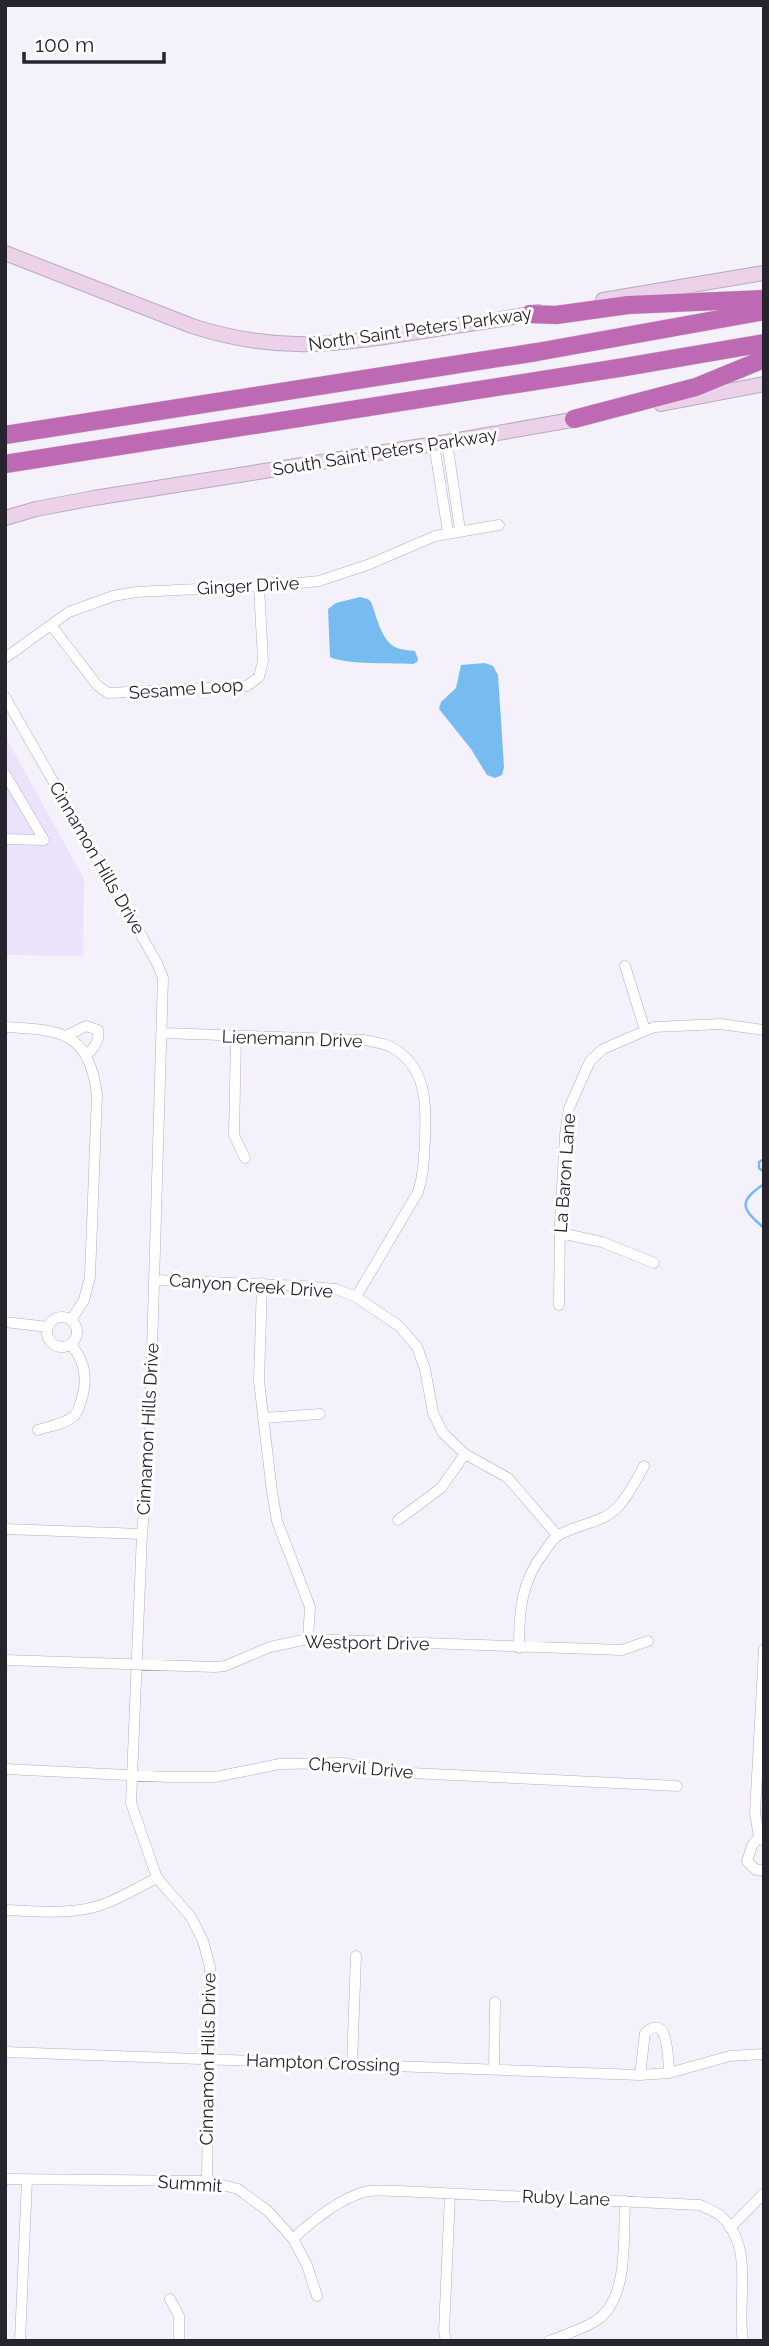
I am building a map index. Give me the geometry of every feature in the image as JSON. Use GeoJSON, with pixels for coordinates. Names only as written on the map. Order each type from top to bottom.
{"type":"FeatureCollection","features":[{"type":"Feature","properties":{"kind":"highway"},"geometry":{"type":"LineString","coordinates":[[530,314],[556,315],[628,305],[764,299]]}},
{"type":"Feature","properties":{"kind":"highway"},"geometry":{"type":"LineString","coordinates":[[5,435],[562,348],[764,311]]}},
{"type":"Feature","properties":{"kind":"highway"},"geometry":{"type":"LineString","coordinates":[[5,464],[764,343]]}},
{"type":"Feature","properties":{"kind":"highway"},"geometry":{"type":"LineString","coordinates":[[574,419],[696,387],[764,359]]}},
{"type":"Feature","properties":{"kind":"main road","name":"North Saint Peters Parkway"},"geometry":{"type":"LineString","coordinates":[[5,253],[215,334],[298,346],[333,345],[764,274]]}},
{"type":"Feature","properties":{"kind":"main road","name":"South Saint Peters Parkway"},"geometry":{"type":"LineString","coordinates":[[5,518],[83,500],[441,443],[764,384]]}},
{"type":"Feature","properties":{"kind":"street"},"geometry":{"type":"LineString","coordinates":[[441,443],[460,530]]}},
{"type":"Feature","properties":{"kind":"street"},"geometry":{"type":"LineString","coordinates":[[441,443],[447,532]]}},
{"type":"Feature","properties":{"kind":"street","name":"Ginger Drive"},"geometry":{"type":"LineString","coordinates":[[5,658],[78,608],[124,594],[299,583],[336,576],[447,532],[499,525]]}},
{"type":"Feature","properties":{"kind":"street","name":"Sesame Loop"},"geometry":{"type":"LineString","coordinates":[[51,625],[97,685],[107,693],[247,686],[255,681],[262,667],[259,586]]}},
{"type":"Feature","properties":{"kind":"street","name":"Cinnamon Hills Drive"},"geometry":{"type":"LineString","coordinates":[[5,697],[157,963],[163,978],[149,1452],[142,1534],[131,1803],[157,1878],[191,1917],[203,1941],[211,1967],[207,2181]]}},
{"type":"Feature","properties":{"kind":"street"},"geometry":{"type":"LineString","coordinates":[[5,774],[44,840],[5,839]]}},
{"type":"Feature","properties":{"kind":"street"},"geometry":{"type":"LineString","coordinates":[[625,967],[645,1030]]}},
{"type":"Feature","properties":{"kind":"street","name":"La Baron Lane"},"geometry":{"type":"LineString","coordinates":[[559,1305],[565,1135],[569,1108],[590,1061],[603,1049],[645,1030],[678,1025],[721,1024],[764,1030]]}},
{"type":"Feature","properties":{"kind":"street"},"geometry":{"type":"LineString","coordinates":[[66,1036],[86,1026],[98,1030],[96,1044],[87,1055]]}},
{"type":"Feature","properties":{"kind":"street"},"geometry":{"type":"LineString","coordinates":[[5,1027],[40,1029],[66,1036],[87,1055],[92,1067],[97,1094],[90,1277],[84,1300],[71,1320]]}},
{"type":"Feature","properties":{"kind":"street","name":"Lienemann Drive"},"geometry":{"type":"LineString","coordinates":[[162,1033],[365,1040],[390,1045],[408,1059],[423,1084],[426,1103],[423,1177],[418,1192],[356,1297]]}},
{"type":"Feature","properties":{"kind":"street"},"geometry":{"type":"LineString","coordinates":[[236,1037],[234,1135],[244,1158]]}},
{"type":"Feature","properties":{"kind":"street"},"geometry":{"type":"LineString","coordinates":[[560,1233],[602,1242],[654,1263]]}},
{"type":"Feature","properties":{"kind":"street","name":"Canyon Creek Drive"},"geometry":{"type":"LineString","coordinates":[[155,1280],[262,1283],[336,1289],[356,1297],[399,1326],[417,1347],[425,1369],[433,1413],[443,1433],[465,1454],[508,1478],[557,1535]]}},
{"type":"Feature","properties":{"kind":"street"},"geometry":{"type":"LineString","coordinates":[[262,1283],[259,1381],[263,1418],[277,1521],[310,1606],[308,1639]]}},
{"type":"Feature","properties":{"kind":"street"},"geometry":{"type":"LineString","coordinates":[[5,1322],[48,1326],[58,1317],[71,1320],[75,1324],[77,1334],[70,1344],[64,1347],[54,1344],[48,1337],[48,1326]]}},
{"type":"Feature","properties":{"kind":"street"},"geometry":{"type":"LineString","coordinates":[[38,1430],[67,1421],[77,1413],[84,1393],[85,1371],[70,1344]]}},
{"type":"Feature","properties":{"kind":"street"},"geometry":{"type":"LineString","coordinates":[[263,1418],[320,1414]]}},
{"type":"Feature","properties":{"kind":"street"},"geometry":{"type":"LineString","coordinates":[[398,1520],[441,1488],[465,1454]]}},
{"type":"Feature","properties":{"kind":"street"},"geometry":{"type":"LineString","coordinates":[[519,1648],[519,1622],[528,1577],[537,1561],[557,1535],[595,1521],[616,1509],[644,1466]]}},
{"type":"Feature","properties":{"kind":"street"},"geometry":{"type":"LineString","coordinates":[[5,1529],[142,1534]]}},
{"type":"Feature","properties":{"kind":"street","name":"Westport Drive"},"geometry":{"type":"LineString","coordinates":[[5,1660],[138,1666],[225,1666],[270,1647],[308,1639],[622,1650],[648,1641]]}},
{"type":"Feature","properties":{"kind":"street"},"geometry":{"type":"LineString","coordinates":[[764,1649],[761,1748],[755,1812],[762,1838],[752,1846],[747,1861],[756,1870],[764,1870]]}},
{"type":"Feature","properties":{"kind":"street","name":"Chervil Drive"},"geometry":{"type":"LineString","coordinates":[[5,1769],[215,1777],[279,1764],[343,1763],[402,1773],[677,1786]]}},
{"type":"Feature","properties":{"kind":"street"},"geometry":{"type":"LineString","coordinates":[[5,1910],[75,1911],[99,1906],[157,1878]]}},
{"type":"Feature","properties":{"kind":"street"},"geometry":{"type":"LineString","coordinates":[[352,2064],[356,1956]]}},
{"type":"Feature","properties":{"kind":"street"},"geometry":{"type":"LineString","coordinates":[[494,2069],[495,2002]]}},
{"type":"Feature","properties":{"kind":"street"},"geometry":{"type":"LineString","coordinates":[[640,2075],[645,2033],[650,2028],[657,2027],[665,2036],[669,2073]]}},
{"type":"Feature","properties":{"kind":"street","name":"Hampton Crossing"},"geometry":{"type":"LineString","coordinates":[[5,2052],[640,2075],[669,2073],[730,2056],[764,2054]]}},
{"type":"Feature","properties":{"kind":"street","name":"Summit"},"geometry":{"type":"LineString","coordinates":[[5,2179],[207,2181],[232,2186],[268,2211],[293,2239],[307,2265],[317,2296]]}},
{"type":"Feature","properties":{"kind":"street"},"geometry":{"type":"LineString","coordinates":[[20,2341],[27,2180]]}},
{"type":"Feature","properties":{"kind":"street","name":"Ruby Lane"},"geometry":{"type":"LineString","coordinates":[[293,2239],[311,2222],[350,2198],[366,2192],[397,2190],[700,2205],[719,2214],[730,2228]]}},
{"type":"Feature","properties":{"kind":"street"},"geometry":{"type":"LineString","coordinates":[[743,2341],[740,2322],[741,2250],[730,2228],[764,2193]]}},
{"type":"Feature","properties":{"kind":"street"},"geometry":{"type":"LineString","coordinates":[[446,2341],[444,2331],[450,2194]]}},
{"type":"Feature","properties":{"kind":"street"},"geometry":{"type":"LineString","coordinates":[[549,2341],[595,2321],[617,2297],[622,2267],[625,2201]]}},
{"type":"Feature","properties":{"kind":"street"},"geometry":{"type":"LineString","coordinates":[[170,2298],[179,2316],[179,2341]]}},
{"type":"Feature","properties":{"kind":"shaded area"},"geometry":{"type":"Polygon","coordinates":[[[5,736],[84,879],[83,956],[5,955],[5,736]]]}},
{"type":"Feature","properties":{"kind":"water"},"geometry":{"type":"Polygon","coordinates":[[[360,597],[371,602],[387,640],[397,648],[415,651],[417,662],[358,662],[330,657],[328,609],[336,603],[360,597]]]}},
{"type":"Feature","properties":{"kind":"water"},"geometry":{"type":"Polygon","coordinates":[[[485,663],[493,666],[498,675],[504,767],[502,775],[495,778],[487,775],[471,749],[439,709],[441,702],[456,688],[461,665],[485,663]]]}},
{"type":"Feature","properties":{"kind":"waterway"},"geometry":{"type":"LineString","coordinates":[[764,1159],[759,1162],[759,1168],[764,1172]]}},
{"type":"Feature","properties":{"kind":"waterway"},"geometry":{"type":"LineString","coordinates":[[764,1184],[746,1201],[747,1210],[764,1228]]}}]}
